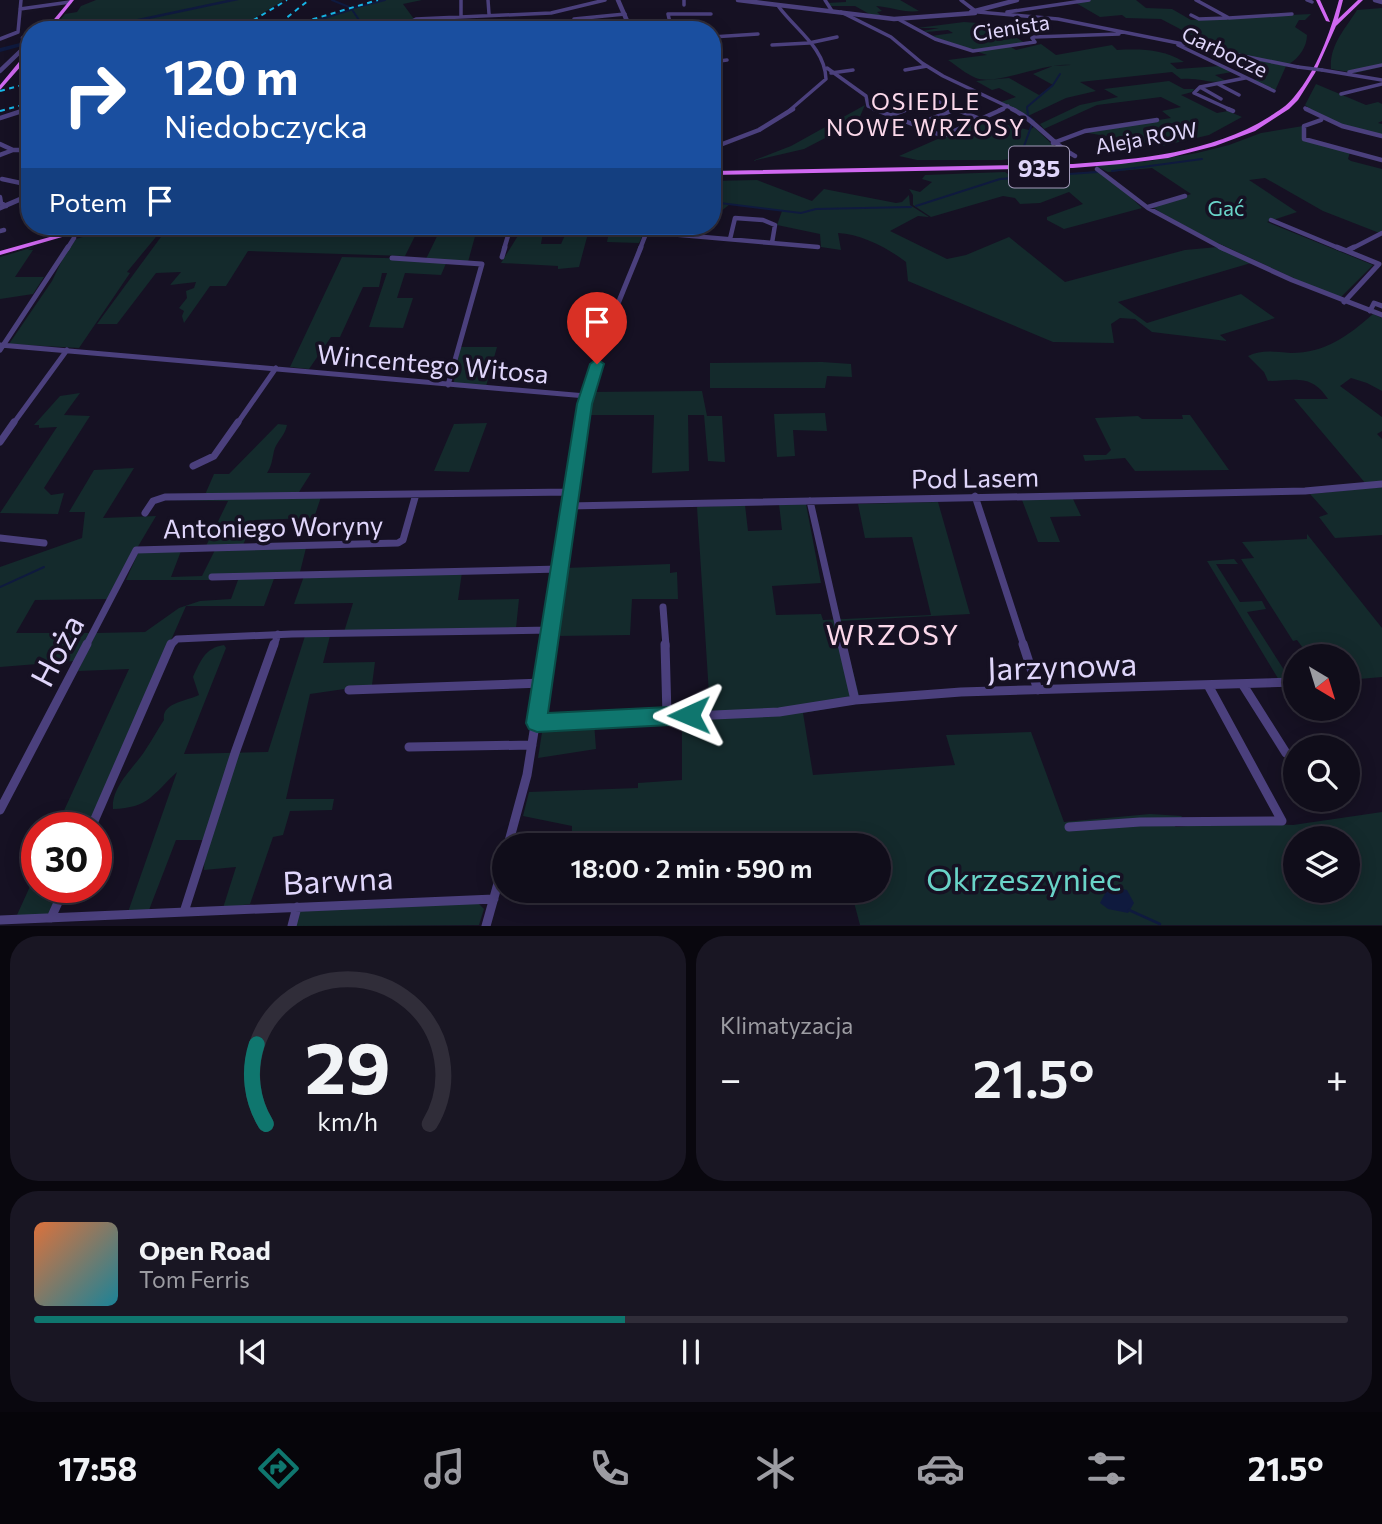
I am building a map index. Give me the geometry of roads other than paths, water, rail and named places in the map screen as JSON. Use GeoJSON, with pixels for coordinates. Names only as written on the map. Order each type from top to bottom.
{"type":"FeatureCollection","features":[{"type":"Feature","properties":{"kind":"main road"},"geometry":{"type":"LineString","coordinates":[[1318,0],[1331,23],[1361,0]]}},
{"type":"Feature","properties":{"kind":"main road","name":"Aleja ROW"},"geometry":{"type":"LineString","coordinates":[[1331,23],[1334,0]]}},
{"type":"Feature","properties":{"kind":"main road","name":"Aleja ROW"},"geometry":{"type":"LineString","coordinates":[[721,171],[1052,167],[1115,162],[1183,151],[1244,133],[1287,108],[1304,87],[1340,0]]}},
{"type":"Feature","properties":{"kind":"main road"},"geometry":{"type":"LineString","coordinates":[[54,21],[71,1]]}},
{"type":"Feature","properties":{"kind":"main road"},"geometry":{"type":"LineString","coordinates":[[0,88],[21,62]]}},
{"type":"Feature","properties":{"kind":"main road"},"geometry":{"type":"LineString","coordinates":[[0,251],[53,235]]}},
{"type":"Feature","properties":{"kind":"main road"},"geometry":{"type":"LineString","coordinates":[[0,251],[61,235]]}},
{"type":"Feature","properties":{"kind":"street"},"geometry":{"type":"LineString","coordinates":[[0,39],[18,32],[21,0]]}},
{"type":"Feature","properties":{"kind":"street"},"geometry":{"type":"LineString","coordinates":[[461,0],[461,21]]}},
{"type":"Feature","properties":{"kind":"street"},"geometry":{"type":"LineString","coordinates":[[488,0],[489,14]]}},
{"type":"Feature","properties":{"kind":"street"},"geometry":{"type":"LineString","coordinates":[[410,21],[489,14],[551,13],[591,1],[605,0]]}},
{"type":"Feature","properties":{"kind":"street"},"geometry":{"type":"LineString","coordinates":[[618,0],[628,21]]}},
{"type":"Feature","properties":{"kind":"street"},"geometry":{"type":"LineString","coordinates":[[738,0],[779,7],[902,18],[965,14],[1017,0]]}},
{"type":"Feature","properties":{"kind":"street"},"geometry":{"type":"LineString","coordinates":[[825,0],[832,11]]}},
{"type":"Feature","properties":{"kind":"street"},"geometry":{"type":"LineString","coordinates":[[961,0],[975,11],[985,13],[1051,18],[1139,35]]}},
{"type":"Feature","properties":{"kind":"street"},"geometry":{"type":"LineString","coordinates":[[995,14],[1088,0]]}},
{"type":"Feature","properties":{"kind":"street"},"geometry":{"type":"LineString","coordinates":[[1196,0],[1229,18]]}},
{"type":"Feature","properties":{"kind":"street"},"geometry":{"type":"LineString","coordinates":[[1307,0],[1312,2]]}},
{"type":"Feature","properties":{"kind":"street"},"geometry":{"type":"LineString","coordinates":[[20,9],[71,1]]}},
{"type":"Feature","properties":{"kind":"street"},"geometry":{"type":"LineString","coordinates":[[779,7],[831,73],[866,96],[868,106],[943,136],[1008,106]]}},
{"type":"Feature","properties":{"kind":"street"},"geometry":{"type":"LineString","coordinates":[[841,12],[891,37],[927,66],[1008,106],[1029,119],[1053,143],[1076,156]]}},
{"type":"Feature","properties":{"kind":"street"},"geometry":{"type":"LineString","coordinates":[[574,19],[625,14]]}},
{"type":"Feature","properties":{"kind":"street"},"geometry":{"type":"LineString","coordinates":[[670,21],[668,15],[711,14]]}},
{"type":"Feature","properties":{"kind":"street"},"geometry":{"type":"LineString","coordinates":[[1191,15],[1199,19],[1292,14]]}},
{"type":"Feature","properties":{"kind":"street","name":"Cienista"},"geometry":{"type":"LineString","coordinates":[[902,18],[930,36],[973,51],[1035,42],[1032,38],[1034,37],[1139,35],[1163,39]]}},
{"type":"Feature","properties":{"kind":"street"},"geometry":{"type":"LineString","coordinates":[[721,36],[758,34]]}},
{"type":"Feature","properties":{"kind":"street"},"geometry":{"type":"LineString","coordinates":[[772,45],[809,43],[837,37]]}},
{"type":"Feature","properties":{"kind":"street"},"geometry":{"type":"LineString","coordinates":[[1163,39],[1382,82]]}},
{"type":"Feature","properties":{"kind":"street","name":"Garbocze"},"geometry":{"type":"LineString","coordinates":[[1163,39],[1273,91]]}},
{"type":"Feature","properties":{"kind":"street"},"geometry":{"type":"LineString","coordinates":[[0,71],[21,51]]}},
{"type":"Feature","properties":{"kind":"street"},"geometry":{"type":"LineString","coordinates":[[721,61],[727,60]]}},
{"type":"Feature","properties":{"kind":"street"},"geometry":{"type":"LineString","coordinates":[[1344,73],[1382,65]]}},
{"type":"Feature","properties":{"kind":"street"},"geometry":{"type":"LineString","coordinates":[[905,69],[927,66]]}},
{"type":"Feature","properties":{"kind":"street"},"geometry":{"type":"LineString","coordinates":[[721,146],[774,121],[827,79],[826,67]]}},
{"type":"Feature","properties":{"kind":"street"},"geometry":{"type":"LineString","coordinates":[[831,73],[853,70]]}},
{"type":"Feature","properties":{"kind":"street"},"geometry":{"type":"LineString","coordinates":[[1233,111],[1194,93],[1200,87],[1247,78]]}},
{"type":"Feature","properties":{"kind":"street"},"geometry":{"type":"LineString","coordinates":[[1341,94],[1382,82]]}},
{"type":"Feature","properties":{"kind":"street"},"geometry":{"type":"LineString","coordinates":[[1217,83],[1239,95]]}},
{"type":"Feature","properties":{"kind":"street"},"geometry":{"type":"LineString","coordinates":[[1200,87],[1221,99]]}},
{"type":"Feature","properties":{"kind":"street"},"geometry":{"type":"LineString","coordinates":[[892,116],[932,99],[980,119]]}},
{"type":"Feature","properties":{"kind":"street"},"geometry":{"type":"LineString","coordinates":[[1305,108],[1321,120],[1382,136]]}},
{"type":"Feature","properties":{"kind":"street"},"geometry":{"type":"LineString","coordinates":[[916,125],[956,109]]}},
{"type":"Feature","properties":{"kind":"street"},"geometry":{"type":"LineString","coordinates":[[0,118],[21,111]]}},
{"type":"Feature","properties":{"kind":"street"},"geometry":{"type":"LineString","coordinates":[[1053,143],[1085,131],[1157,120]]}},
{"type":"Feature","properties":{"kind":"street"},"geometry":{"type":"LineString","coordinates":[[1321,120],[1304,126],[1304,139],[1382,160]]}},
{"type":"Feature","properties":{"kind":"street"},"geometry":{"type":"LineString","coordinates":[[0,144],[13,150]]}},
{"type":"Feature","properties":{"kind":"street"},"geometry":{"type":"LineString","coordinates":[[0,155],[21,150]]}},
{"type":"Feature","properties":{"kind":"street"},"geometry":{"type":"LineString","coordinates":[[1097,169],[1112,177],[1148,207],[1222,247],[1344,302],[1382,315]]}},
{"type":"Feature","properties":{"kind":"street"},"geometry":{"type":"LineString","coordinates":[[2,179],[21,183]]}},
{"type":"Feature","properties":{"kind":"street"},"geometry":{"type":"LineString","coordinates":[[1148,207],[1185,196]]}},
{"type":"Feature","properties":{"kind":"street"},"geometry":{"type":"LineString","coordinates":[[0,197],[3,207],[21,199]]}},
{"type":"Feature","properties":{"kind":"street"},"geometry":{"type":"LineString","coordinates":[[730,239],[735,218],[757,220],[775,224],[772,243]]}},
{"type":"Feature","properties":{"kind":"street"},"geometry":{"type":"LineString","coordinates":[[1271,219],[1379,264],[1344,302]]}},
{"type":"Feature","properties":{"kind":"street"},"geometry":{"type":"LineString","coordinates":[[1348,250],[1382,233]]}},
{"type":"Feature","properties":{"kind":"street"},"geometry":{"type":"LineString","coordinates":[[502,257],[508,235]]}},
{"type":"Feature","properties":{"kind":"street"},"geometry":{"type":"LineString","coordinates":[[511,833],[527,775],[537,723],[586,396],[602,346],[646,235]]}},
{"type":"Feature","properties":{"kind":"street"},"geometry":{"type":"LineString","coordinates":[[697,235],[818,247]]}},
{"type":"Feature","properties":{"kind":"street"},"geometry":{"type":"LineString","coordinates":[[1,347],[74,238]]}},
{"type":"Feature","properties":{"kind":"street"},"geometry":{"type":"LineString","coordinates":[[392,258],[482,264],[448,385]]}},
{"type":"Feature","properties":{"kind":"street"},"geometry":{"type":"LineString","coordinates":[[1370,311],[1374,303],[1382,306]]}},
{"type":"Feature","properties":{"kind":"street","name":"Wincentego Witosa"},"geometry":{"type":"LineString","coordinates":[[1,347],[67,350],[586,396]]}},
{"type":"Feature","properties":{"kind":"street"},"geometry":{"type":"LineString","coordinates":[[0,442],[67,350]]}},
{"type":"Feature","properties":{"kind":"street"},"geometry":{"type":"LineString","coordinates":[[193,466],[214,456],[276,368]]}},
{"type":"Feature","properties":{"kind":"street","name":"Pod Lasem"},"geometry":{"type":"LineString","coordinates":[[569,506],[1305,491],[1382,484]]}},
{"type":"Feature","properties":{"kind":"street","name":"Antoniego Woryny"},"geometry":{"type":"LineString","coordinates":[[145,513],[153,501],[165,497],[572,492]]}},
{"type":"Feature","properties":{"kind":"street","name":"Antoniego Woryny"},"geometry":{"type":"LineString","coordinates":[[136,550],[398,543],[403,540],[416,494]]}},
{"type":"Feature","properties":{"kind":"street"},"geometry":{"type":"LineString","coordinates":[[975,496],[1038,690]]}},
{"type":"Feature","properties":{"kind":"street"},"geometry":{"type":"LineString","coordinates":[[810,501],[855,700]]}},
{"type":"Feature","properties":{"kind":"street"},"geometry":{"type":"LineString","coordinates":[[0,537],[44,543]]}},
{"type":"Feature","properties":{"kind":"street","name":"Hoża"},"geometry":{"type":"LineString","coordinates":[[0,810],[136,550]]}},
{"type":"Feature","properties":{"kind":"street"},"geometry":{"type":"LineString","coordinates":[[212,577],[560,569]]}},
{"type":"Feature","properties":{"kind":"street"},"geometry":{"type":"LineString","coordinates":[[663,607],[668,655],[667,715]]}},
{"type":"Feature","properties":{"kind":"street"},"geometry":{"type":"LineString","coordinates":[[98,812],[172,642],[190,637],[278,634],[551,630]]}},
{"type":"Feature","properties":{"kind":"street"},"geometry":{"type":"LineString","coordinates":[[184,912],[235,753],[278,634]]}},
{"type":"Feature","properties":{"kind":"street"},"geometry":{"type":"LineString","coordinates":[[349,690],[543,683]]}},
{"type":"Feature","properties":{"kind":"street","name":"Jarzynowa"},"geometry":{"type":"LineString","coordinates":[[537,723],[779,712],[855,700],[961,692],[1283,683]]}},
{"type":"Feature","properties":{"kind":"street"},"geometry":{"type":"LineString","coordinates":[[1069,827],[1140,822],[1282,821],[1208,685]]}},
{"type":"Feature","properties":{"kind":"street"},"geometry":{"type":"LineString","coordinates":[[1243,685],[1283,748]]}},
{"type":"Feature","properties":{"kind":"street"},"geometry":{"type":"LineString","coordinates":[[409,747],[532,745]]}},
{"type":"Feature","properties":{"kind":"street","name":"Barwna"},"geometry":{"type":"LineString","coordinates":[[0,920],[51,918],[70,921],[184,912],[492,899]]}},
{"type":"Feature","properties":{"kind":"street"},"geometry":{"type":"LineString","coordinates":[[51,918],[58,903]]}},
{"type":"Feature","properties":{"kind":"street"},"geometry":{"type":"LineString","coordinates":[[486,926],[493,903]]}},
{"type":"Feature","properties":{"kind":"street"},"geometry":{"type":"LineString","coordinates":[[292,926],[297,907]]}},
{"type":"Feature","properties":{"kind":"water"},"geometry":{"type":"Polygon","coordinates":[[[1109,886],[1127,890],[1134,903],[1128,913],[1108,909],[1100,903],[1109,886]]]}},
{"type":"Feature","properties":{"kind":"waterway"},"geometry":{"type":"LineString","coordinates":[[132,21],[236,0]]}},
{"type":"Feature","properties":{"kind":"waterway"},"geometry":{"type":"LineString","coordinates":[[332,0],[349,7]]}},
{"type":"Feature","properties":{"kind":"waterway"},"geometry":{"type":"LineString","coordinates":[[353,8],[385,0]]}},
{"type":"Feature","properties":{"kind":"waterway"},"geometry":{"type":"LineString","coordinates":[[315,21],[353,9]]}},
{"type":"Feature","properties":{"kind":"waterway"},"geometry":{"type":"LineString","coordinates":[[353,11],[360,21]]}},
{"type":"Feature","properties":{"kind":"waterway"},"geometry":{"type":"LineString","coordinates":[[0,50],[21,45]]}},
{"type":"Feature","properties":{"kind":"waterway"},"geometry":{"type":"LineString","coordinates":[[1034,121],[1028,116],[1027,107],[1053,85],[1060,74]]}},
{"type":"Feature","properties":{"kind":"waterway"},"geometry":{"type":"LineString","coordinates":[[1013,162],[1010,158],[1023,149],[1032,124]]}},
{"type":"Feature","properties":{"kind":"waterway"},"geometry":{"type":"LineString","coordinates":[[1112,171],[1202,159]]}},
{"type":"Feature","properties":{"kind":"waterway"},"geometry":{"type":"LineString","coordinates":[[916,206],[1000,179],[1097,172]]}},
{"type":"Feature","properties":{"kind":"waterway"},"geometry":{"type":"LineString","coordinates":[[721,203],[801,213],[816,209],[911,207]]}},
{"type":"Feature","properties":{"kind":"waterway"},"geometry":{"type":"LineString","coordinates":[[0,587],[44,567]]}},
{"type":"Feature","properties":{"kind":"waterway"},"geometry":{"type":"LineString","coordinates":[[1129,910],[1160,924]]}},
{"type":"Feature","properties":{"kind":"railway"},"geometry":{"type":"LineString","coordinates":[[252,21],[287,0]]}},
{"type":"Feature","properties":{"kind":"railway"},"geometry":{"type":"LineString","coordinates":[[283,21],[309,0]]}},
{"type":"Feature","properties":{"kind":"railway"},"geometry":{"type":"LineString","coordinates":[[307,21],[378,0]]}},
{"type":"Feature","properties":{"kind":"railway"},"geometry":{"type":"LineString","coordinates":[[0,91],[21,85]]}},
{"type":"Feature","properties":{"kind":"railway"},"geometry":{"type":"LineString","coordinates":[[0,111],[21,105]]}},
{"type":"Feature","properties":{"kind":"district","name":"OSIEDLE NOWE WRZOSY"},"geometry":{"type":"Point","coordinates":[926,114]}},
{"type":"Feature","properties":{"kind":"district","name":"WRZOSY"},"geometry":{"type":"Point","coordinates":[893,634]}},
{"type":"Feature","properties":{"kind":"park label","name":"Gać"},"geometry":{"type":"Point","coordinates":[1226,207]}},
{"type":"Feature","properties":{"kind":"park label","name":"Okrzeszyniec"},"geometry":{"type":"Point","coordinates":[1024,878]}}]}
